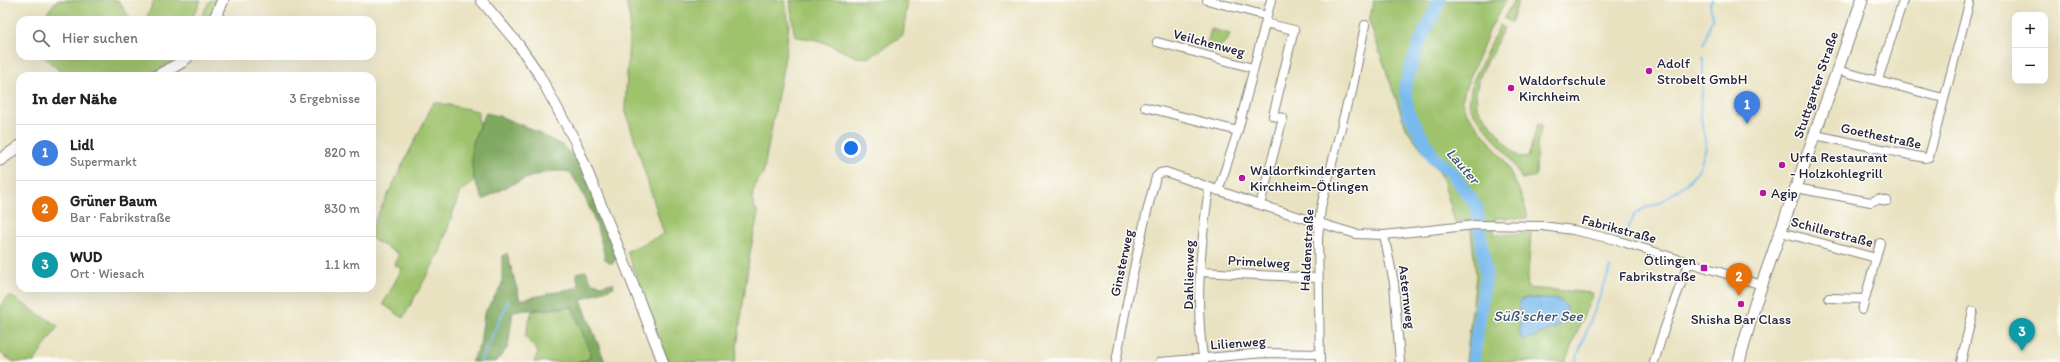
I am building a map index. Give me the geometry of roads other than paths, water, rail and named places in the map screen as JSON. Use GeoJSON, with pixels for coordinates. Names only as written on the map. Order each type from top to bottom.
{"type":"FeatureCollection","features":[{"type":"Feature","properties":{"kind":"main road"},"geometry":{"type":"LineString","coordinates":[[216,16],[223,0]]}},
{"type":"Feature","properties":{"kind":"main road","name":"Stuttgarter Straße"},"geometry":{"type":"LineString","coordinates":[[1740,362],[1762,285],[1862,0]]}},
{"type":"Feature","properties":{"kind":"main road"},"geometry":{"type":"LineString","coordinates":[[164,72],[184,60]]}},
{"type":"Feature","properties":{"kind":"main road"},"geometry":{"type":"LineString","coordinates":[[0,160],[16,149]]}},
{"type":"Feature","properties":{"kind":"street"},"geometry":{"type":"LineString","coordinates":[[481,0],[518,44],[538,73],[575,141],[627,269],[662,362]]}},
{"type":"Feature","properties":{"kind":"street"},"geometry":{"type":"LineString","coordinates":[[1207,0],[1266,19],[1294,30],[1273,116],[1283,118],[1260,205]]}},
{"type":"Feature","properties":{"kind":"street","name":"Veilchenweg"},"geometry":{"type":"LineString","coordinates":[[1218,191],[1238,131],[1271,0]]}},
{"type":"Feature","properties":{"kind":"street"},"geometry":{"type":"LineString","coordinates":[[1878,80],[1903,0]]}},
{"type":"Feature","properties":{"kind":"street"},"geometry":{"type":"LineString","coordinates":[[1837,70],[1943,98],[1970,0]]}},
{"type":"Feature","properties":{"kind":"street","name":"Haldenstraße"},"geometry":{"type":"LineString","coordinates":[[1319,358],[1317,278],[1321,206],[1347,104],[1351,96],[1365,25]]}},
{"type":"Feature","properties":{"kind":"street","name":"Veilchenweg"},"geometry":{"type":"LineString","coordinates":[[1157,42],[1254,68]]}},
{"type":"Feature","properties":{"kind":"street","name":"Goethestraße"},"geometry":{"type":"LineString","coordinates":[[1815,135],[1925,158],[1928,157],[1943,98]]}},
{"type":"Feature","properties":{"kind":"street"},"geometry":{"type":"LineString","coordinates":[[1145,107],[1238,131]]}},
{"type":"Feature","properties":{"kind":"street","name":"Ginsterweg"},"geometry":{"type":"LineString","coordinates":[[1116,362],[1131,278],[1156,177],[1160,173],[1166,172],[1209,188]]}},
{"type":"Feature","properties":{"kind":"street"},"geometry":{"type":"LineString","coordinates":[[1209,188],[1319,224],[1356,234],[1384,235]]}},
{"type":"Feature","properties":{"kind":"street","name":"Dahlienweg"},"geometry":{"type":"LineString","coordinates":[[1203,360],[1200,272],[1203,226],[1209,188]]}},
{"type":"Feature","properties":{"kind":"street"},"geometry":{"type":"LineString","coordinates":[[1796,188],[1871,202],[1878,199],[1887,201]]}},
{"type":"Feature","properties":{"kind":"street","name":"Fabrikstraße"},"geometry":{"type":"LineString","coordinates":[[1384,235],[1464,226],[1495,224],[1535,225],[1572,230],[1616,240],[1688,264],[1762,285]]}},
{"type":"Feature","properties":{"kind":"street","name":"Schillerstraße"},"geometry":{"type":"LineString","coordinates":[[1781,232],[1876,258]]}},
{"type":"Feature","properties":{"kind":"street","name":"Asternweg"},"geometry":{"type":"LineString","coordinates":[[1384,235],[1394,283],[1400,362]]}},
{"type":"Feature","properties":{"kind":"street","name":"Schillerstraße"},"geometry":{"type":"LineString","coordinates":[[1862,310],[1880,244]]}},
{"type":"Feature","properties":{"kind":"street"},"geometry":{"type":"LineString","coordinates":[[1654,362],[1688,264]]}},
{"type":"Feature","properties":{"kind":"street","name":"Primelweg"},"geometry":{"type":"LineString","coordinates":[[1200,272],[1317,278]]}},
{"type":"Feature","properties":{"kind":"street"},"geometry":{"type":"LineString","coordinates":[[1829,298],[1865,299]]}},
{"type":"Feature","properties":{"kind":"street"},"geometry":{"type":"LineString","coordinates":[[1961,362],[1973,311]]}},
{"type":"Feature","properties":{"kind":"street","name":"Lilienweg"},"geometry":{"type":"LineString","coordinates":[[1160,362],[1203,360],[1264,353],[1319,358]]}},
{"type":"Feature","properties":{"kind":"water","name":"Süß'scher See"},"geometry":{"type":"Polygon","coordinates":[[[1526,298],[1559,300],[1567,307],[1567,315],[1557,327],[1523,341],[1522,336],[1520,336],[1519,304],[1521,300],[1526,298]]]}},
{"type":"Feature","properties":{"kind":"waterway","name":"Lauter"},"geometry":{"type":"LineString","coordinates":[[1440,0],[1419,44],[1405,85],[1408,112],[1434,158],[1451,172],[1477,207],[1486,274],[1473,362]]}},
{"type":"Feature","properties":{"kind":"waterway"},"geometry":{"type":"LineString","coordinates":[[1704,43],[1712,18],[1710,4],[1712,0]]}},
{"type":"Feature","properties":{"kind":"waterway"},"geometry":{"type":"LineString","coordinates":[[1626,233],[1635,214],[1642,209],[1658,204],[1686,184],[1699,169],[1706,147],[1700,112],[1703,85],[1703,57]]}},
{"type":"Feature","properties":{"kind":"waterway"},"geometry":{"type":"LineString","coordinates":[[1575,362],[1611,267]]}},
{"type":"Feature","properties":{"kind":"waterway"},"geometry":{"type":"LineString","coordinates":[[480,362],[509,300]]}},
{"type":"Feature","properties":{"kind":"place","name":"Adolf Strobelt GmbH"},"geometry":{"type":"Point","coordinates":[1649,71]}},
{"type":"Feature","properties":{"kind":"place","name":"Waldorfschule Kirchheim"},"geometry":{"type":"Point","coordinates":[1511,88]}},
{"type":"Feature","properties":{"kind":"place","name":"Lidl"},"geometry":{"type":"Point","coordinates":[1747,124]}},
{"type":"Feature","properties":{"kind":"place","name":"Urfa Restaurant - Holzkohlegrill"},"geometry":{"type":"Point","coordinates":[1782,165]}},
{"type":"Feature","properties":{"kind":"place","name":"Waldorfkindergarten Kirchheim-Ötlingen"},"geometry":{"type":"Point","coordinates":[1242,178]}},
{"type":"Feature","properties":{"kind":"place","name":"Agip"},"geometry":{"type":"Point","coordinates":[1763,193]}},
{"type":"Feature","properties":{"kind":"place","name":"Ötlingen Fabrikstraße"},"geometry":{"type":"Point","coordinates":[1704,268]}},
{"type":"Feature","properties":{"kind":"place","name":"Grüner Baum"},"geometry":{"type":"Point","coordinates":[1739,296]}},
{"type":"Feature","properties":{"kind":"place","name":"Shisha Bar Class"},"geometry":{"type":"Point","coordinates":[1741,304]}},
{"type":"Feature","properties":{"kind":"place","name":"WUD"},"geometry":{"type":"Point","coordinates":[2022,351]}}]}
